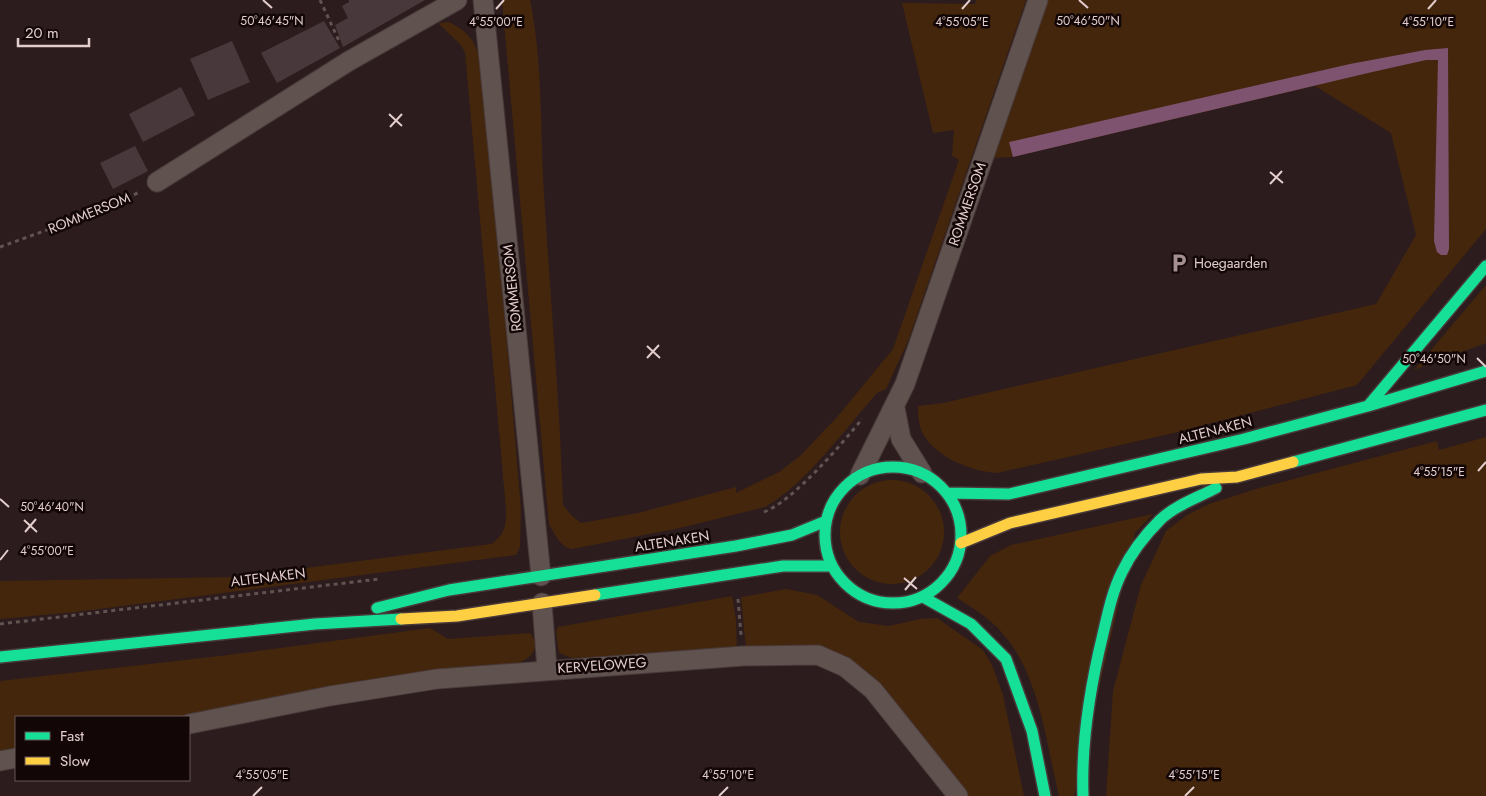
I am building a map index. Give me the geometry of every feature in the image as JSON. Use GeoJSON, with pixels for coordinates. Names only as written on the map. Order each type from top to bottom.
{"type":"FeatureCollection","features":[{"type":"Feature","properties":{"kind":"main road"},"geometry":{"type":"LineString","coordinates":[[1368,406],[1486,266]]}},
{"type":"Feature","properties":{"kind":"main road","name":"ALTENAKEN"},"geometry":{"type":"LineString","coordinates":[[947,494],[1010,494],[1244,439],[1368,406],[1486,371]]}},
{"type":"Feature","properties":{"kind":"main road"},"geometry":{"type":"LineString","coordinates":[[961,543],[1010,523],[1201,479],[1237,477],[1486,410]]}},
{"type":"Feature","properties":{"kind":"main road"},"geometry":{"type":"LineString","coordinates":[[888,467],[904,468],[922,473],[935,481],[947,494],[955,507],[960,523],[961,543],[956,564],[949,575],[934,591],[907,602],[878,602],[862,597],[850,588],[832,566],[826,550],[826,521],[835,498],[843,488],[860,475],[888,467]]}},
{"type":"Feature","properties":{"kind":"main road"},"geometry":{"type":"LineString","coordinates":[[1083,796],[1081,769],[1086,708],[1107,616],[1121,572],[1142,541],[1161,520],[1183,502],[1209,492],[1237,477]]}},
{"type":"Feature","properties":{"kind":"main road","name":"ALTENAKEN"},"geometry":{"type":"LineString","coordinates":[[315,624],[450,590],[736,546],[792,535],[826,521]]}},
{"type":"Feature","properties":{"kind":"main road","name":"ALTENAKEN"},"geometry":{"type":"LineString","coordinates":[[0,657],[315,624],[457,616],[783,566],[832,566]]}},
{"type":"Feature","properties":{"kind":"main road"},"geometry":{"type":"LineString","coordinates":[[923,597],[971,624],[1006,660],[1032,731],[1045,796]]}},
{"type":"Feature","properties":{"kind":"street"},"geometry":{"type":"LineString","coordinates":[[157,182],[348,61],[457,0]]}},
{"type":"Feature","properties":{"kind":"street","name":"ROMMERSOM"},"geometry":{"type":"LineString","coordinates":[[483,0],[542,576]]}},
{"type":"Feature","properties":{"kind":"street","name":"ROMMERSOM"},"geometry":{"type":"LineString","coordinates":[[860,475],[886,420],[895,408],[906,384],[1038,0]]}},
{"type":"Feature","properties":{"kind":"street"},"geometry":{"type":"LineString","coordinates":[[895,408],[901,439],[922,473]]}},
{"type":"Feature","properties":{"kind":"street"},"geometry":{"type":"LineString","coordinates":[[542,604],[547,669]]}},
{"type":"Feature","properties":{"kind":"street","name":"KERVELOWEG"},"geometry":{"type":"LineString","coordinates":[[190,724],[330,696],[437,679],[547,669],[743,656],[818,655],[845,667],[873,690],[958,796]]}},
{"type":"Feature","properties":{"kind":"street"},"geometry":{"type":"LineString","coordinates":[[0,761],[15,758]]}},
{"type":"Feature","properties":{"kind":"path"},"geometry":{"type":"LineString","coordinates":[[320,0],[348,61]]}},
{"type":"Feature","properties":{"kind":"path","name":"ROMMERSOM"},"geometry":{"type":"LineString","coordinates":[[0,247],[116,204],[157,182]]}},
{"type":"Feature","properties":{"kind":"path"},"geometry":{"type":"LineString","coordinates":[[758,515],[774,509],[792,493],[839,447],[864,417]]}},
{"type":"Feature","properties":{"kind":"path","name":"ALTENAKEN"},"geometry":{"type":"LineString","coordinates":[[0,624],[381,579]]}},
{"type":"Feature","properties":{"kind":"shaded area"},"geometry":{"type":"Polygon","coordinates":[[[502,0],[530,0],[534,24],[539,72],[544,193],[563,505],[581,523],[638,513],[736,487],[736,493],[779,472],[800,456],[838,416],[893,349],[959,160],[952,156],[954,130],[933,133],[902,3],[975,4],[976,0],[1026,0],[908,341],[886,389],[877,393],[839,439],[796,484],[781,497],[765,507],[680,528],[572,549],[561,543],[549,524],[502,0]]]}},
{"type":"Feature","properties":{"kind":"shaded area"},"geometry":{"type":"Polygon","coordinates":[[[1047,0],[1486,0],[1486,229],[1357,385],[1178,432],[997,473],[975,469],[951,460],[931,445],[924,436],[919,423],[918,406],[943,403],[1376,304],[1416,235],[1391,133],[1315,86],[1013,157],[993,158],[1047,0]]]}},
{"type":"Feature","properties":{"kind":"shaded area"},"geometry":{"type":"Polygon","coordinates":[[[449,22],[459,27],[472,39],[479,54],[485,82],[521,510],[520,547],[516,555],[76,612],[0,619],[0,581],[236,577],[491,544],[500,537],[504,529],[506,509],[465,52],[460,44],[438,23],[449,22]]]}},
{"type":"Feature","properties":{"kind":"shaded area"},"geometry":{"type":"Polygon","coordinates":[[[1448,48],[1449,249],[1447,255],[1441,255],[1437,252],[1434,241],[1438,60],[1426,60],[1368,73],[1013,157],[1009,142],[1350,64],[1425,50],[1448,48]]]}},
{"type":"Feature","properties":{"kind":"shaded area"},"geometry":{"type":"Polygon","coordinates":[[[1486,285],[1486,343],[1414,370],[1486,285]]]}},
{"type":"Feature","properties":{"kind":"shaded area"},"geometry":{"type":"Polygon","coordinates":[[[1486,437],[1486,796],[1106,796],[1113,691],[1141,585],[1166,531],[1187,515],[1209,504],[1256,489],[1437,441],[1439,450],[1486,437]]]}},
{"type":"Feature","properties":{"kind":"shaded area"},"geometry":{"type":"Polygon","coordinates":[[[892,480],[912,484],[929,495],[940,512],[944,532],[940,552],[929,569],[912,580],[892,584],[872,580],[855,569],[844,552],[840,532],[844,512],[855,495],[872,484],[892,480]]]}},
{"type":"Feature","properties":{"kind":"shaded area"},"geometry":{"type":"Polygon","coordinates":[[[1153,514],[1135,533],[1074,796],[1059,796],[1040,711],[1026,670],[998,628],[982,614],[957,598],[990,556],[1011,545],[1153,514]]]}},
{"type":"Feature","properties":{"kind":"shaded area"},"geometry":{"type":"Polygon","coordinates":[[[786,589],[817,595],[859,622],[889,626],[920,619],[937,618],[983,650],[992,665],[1003,695],[1024,796],[965,796],[847,658],[746,649],[741,597],[786,589]]]}},
{"type":"Feature","properties":{"kind":"shaded area"},"geometry":{"type":"Polygon","coordinates":[[[732,596],[736,620],[737,650],[572,658],[559,653],[556,632],[558,627],[732,596]]]}},
{"type":"Feature","properties":{"kind":"shaded area"},"geometry":{"type":"Polygon","coordinates":[[[430,628],[448,639],[530,633],[535,645],[532,654],[528,658],[512,665],[190,717],[15,716],[15,751],[0,755],[0,681],[220,656],[430,628]]]}},
{"type":"Feature","properties":{"kind":"building"},"geometry":{"type":"Polygon","coordinates":[[[349,0],[425,0],[343,47],[335,25],[348,18],[342,6],[349,2],[349,0]]]}},
{"type":"Feature","properties":{"kind":"building"},"geometry":{"type":"Polygon","coordinates":[[[324,21],[340,48],[277,83],[261,53],[324,21]]]}},
{"type":"Feature","properties":{"kind":"building"},"geometry":{"type":"Polygon","coordinates":[[[232,41],[250,82],[208,100],[190,59],[232,41]]]}},
{"type":"Feature","properties":{"kind":"building"},"geometry":{"type":"Polygon","coordinates":[[[181,87],[195,115],[143,142],[129,114],[181,87]]]}},
{"type":"Feature","properties":{"kind":"building"},"geometry":{"type":"Polygon","coordinates":[[[135,146],[148,171],[113,189],[100,163],[135,146]]]}},
{"type":"Feature","properties":{"kind":"traffic: fast"},"geometry":{"type":"LineString","coordinates":[[1368,406],[1486,266]]}},
{"type":"Feature","properties":{"kind":"traffic: fast"},"geometry":{"type":"LineString","coordinates":[[947,493],[1009,494],[1244,439],[1368,406],[1486,371]]}},
{"type":"Feature","properties":{"kind":"traffic: fast"},"geometry":{"type":"LineString","coordinates":[[1293,462],[1486,410]]}},
{"type":"Feature","properties":{"kind":"traffic: fast"},"geometry":{"type":"LineString","coordinates":[[893,467],[919,472],[931,478],[941,487],[950,497],[956,509],[961,535],[956,561],[950,573],[941,583],[931,592],[919,598],[893,603],[867,598],[855,592],[845,583],[836,573],[830,561],[825,535],[830,509],[836,497],[845,487],[855,478],[867,472],[893,467]]}},
{"type":"Feature","properties":{"kind":"traffic: fast"},"geometry":{"type":"LineString","coordinates":[[1083,796],[1083,755],[1090,694],[1109,610],[1119,580],[1134,551],[1160,520],[1180,506],[1216,488]]}},
{"type":"Feature","properties":{"kind":"traffic: fast"},"geometry":{"type":"LineString","coordinates":[[377,608],[449,590],[736,546],[792,535],[826,521]]}},
{"type":"Feature","properties":{"kind":"traffic: fast"},"geometry":{"type":"LineString","coordinates":[[595,595],[783,566],[832,566]]}},
{"type":"Feature","properties":{"kind":"traffic: fast"},"geometry":{"type":"LineString","coordinates":[[923,597],[971,624],[1006,659],[1032,731],[1045,796]]}},
{"type":"Feature","properties":{"kind":"traffic: fast"},"geometry":{"type":"LineString","coordinates":[[0,657],[315,624],[401,619]]}},
{"type":"Feature","properties":{"kind":"traffic: slow"},"geometry":{"type":"LineString","coordinates":[[961,543],[1010,523],[1201,479],[1237,477],[1293,462]]}},
{"type":"Feature","properties":{"kind":"traffic: slow"},"geometry":{"type":"LineString","coordinates":[[401,619],[457,616],[595,595]]}},
{"type":"Feature","properties":{"kind":"place","name":"Hoegaarden"},"geometry":{"type":"Point","coordinates":[1179,263]}}]}
